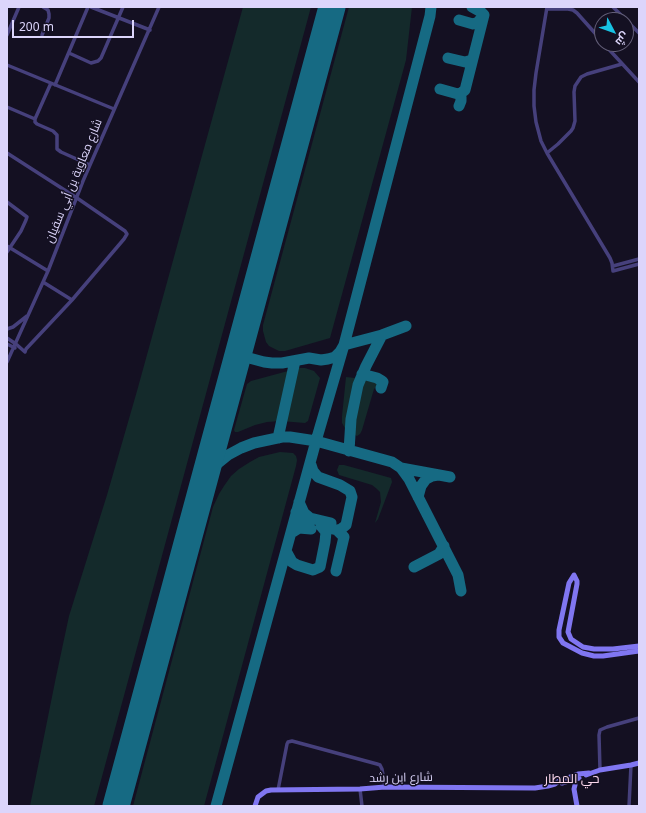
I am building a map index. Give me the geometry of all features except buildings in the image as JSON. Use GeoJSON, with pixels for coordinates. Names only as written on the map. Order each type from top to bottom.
{"type":"FeatureCollection","features":[{"type":"Feature","properties":{"kind":"street"},"geometry":{"type":"LineString","coordinates":[[7,35],[19,7]]}},
{"type":"Feature","properties":{"kind":"street"},"geometry":{"type":"LineString","coordinates":[[42,35],[49,18],[48,10],[43,7]]}},
{"type":"Feature","properties":{"kind":"street"},"geometry":{"type":"LineString","coordinates":[[35,119],[69,53],[88,7]]}},
{"type":"Feature","properties":{"kind":"street"},"geometry":{"type":"LineString","coordinates":[[91,7],[150,30]]}},
{"type":"Feature","properties":{"kind":"street"},"geometry":{"type":"LineString","coordinates":[[69,53],[91,63],[98,61],[101,58],[123,7]]}},
{"type":"Feature","properties":{"kind":"street","name":"شارع معاوية بن أبي سفيان"},"geometry":{"type":"LineString","coordinates":[[7,362],[48,271],[90,165],[159,7]]}},
{"type":"Feature","properties":{"kind":"street"},"geometry":{"type":"LineString","coordinates":[[613,7],[639,33]]}},
{"type":"Feature","properties":{"kind":"street"},"geometry":{"type":"LineString","coordinates":[[594,32],[573,10],[547,8],[536,73],[534,98],[537,128],[546,153],[610,258],[613,271],[639,264]]}},
{"type":"Feature","properties":{"kind":"street"},"geometry":{"type":"LineString","coordinates":[[611,52],[639,82]]}},
{"type":"Feature","properties":{"kind":"street"},"geometry":{"type":"LineString","coordinates":[[546,153],[572,131],[575,121],[574,92],[581,77],[622,64]]}},
{"type":"Feature","properties":{"kind":"street"},"geometry":{"type":"LineString","coordinates":[[7,65],[114,109]]}},
{"type":"Feature","properties":{"kind":"street"},"geometry":{"type":"LineString","coordinates":[[7,107],[35,119],[37,124],[49,129],[57,135],[57,149],[90,165]]}},
{"type":"Feature","properties":{"kind":"street"},"geometry":{"type":"LineString","coordinates":[[7,153],[77,198],[125,231],[127,234],[72,300],[25,352],[15,346],[7,344]]}},
{"type":"Feature","properties":{"kind":"street"},"geometry":{"type":"LineString","coordinates":[[7,202],[26,218],[24,225],[8,249],[48,271]]}},
{"type":"Feature","properties":{"kind":"street"},"geometry":{"type":"LineString","coordinates":[[613,266],[639,259]]}},
{"type":"Feature","properties":{"kind":"street"},"geometry":{"type":"LineString","coordinates":[[43,282],[72,300]]}},
{"type":"Feature","properties":{"kind":"street"},"geometry":{"type":"LineString","coordinates":[[7,329],[13,327],[29,314]]}},
{"type":"Feature","properties":{"kind":"street"},"geometry":{"type":"LineString","coordinates":[[7,338],[15,346]]}},
{"type":"Feature","properties":{"kind":"street"},"geometry":{"type":"LineString","coordinates":[[639,646],[618,651],[597,656],[590,656],[563,643],[559,637],[559,633],[569,583],[574,575],[577,584],[568,632],[571,639],[584,647],[594,649],[618,651],[639,651]]}},
{"type":"Feature","properties":{"kind":"street"},"geometry":{"type":"LineString","coordinates":[[582,653],[584,647]]}},
{"type":"Feature","properties":{"kind":"street"},"geometry":{"type":"LineString","coordinates":[[597,656],[595,653],[601,652],[604,649]]}},
{"type":"Feature","properties":{"kind":"street"},"geometry":{"type":"LineString","coordinates":[[600,770],[600,730],[639,718]]}},
{"type":"Feature","properties":{"kind":"street"},"geometry":{"type":"LineString","coordinates":[[278,790],[287,744],[288,742],[292,741],[378,764],[382,769],[385,787]]}},
{"type":"Feature","properties":{"kind":"street","name":"شارع ابن رشد"},"geometry":{"type":"LineString","coordinates":[[255,806],[258,797],[266,791],[385,787],[535,788],[560,784],[600,770],[639,763]]}},
{"type":"Feature","properties":{"kind":"street"},"geometry":{"type":"LineString","coordinates":[[629,806],[631,765]]}},
{"type":"Feature","properties":{"kind":"street"},"geometry":{"type":"LineString","coordinates":[[572,779],[577,806]]}},
{"type":"Feature","properties":{"kind":"street"},"geometry":{"type":"LineString","coordinates":[[360,789],[362,806]]}},
{"type":"Feature","properties":{"kind":"green space"},"geometry":{"type":"Polygon","coordinates":[[[243,7],[311,7],[94,806],[30,806],[69,616],[107,495],[137,391],[243,7]]]}},
{"type":"Feature","properties":{"kind":"green space"},"geometry":{"type":"Polygon","coordinates":[[[349,7],[412,7],[406,60],[330,338],[285,351],[279,351],[269,346],[266,342],[263,325],[349,7]]]}},
{"type":"Feature","properties":{"kind":"green space"},"geometry":{"type":"Polygon","coordinates":[[[299,368],[314,371],[320,378],[308,421],[305,423],[281,421],[267,422],[235,432],[234,430],[247,384],[251,381],[299,368]]]}},
{"type":"Feature","properties":{"kind":"green space"},"geometry":{"type":"Polygon","coordinates":[[[346,377],[355,378],[347,416],[346,430],[342,423],[342,416],[346,377]]]}},
{"type":"Feature","properties":{"kind":"green space"},"geometry":{"type":"Polygon","coordinates":[[[360,379],[377,383],[362,430],[357,436],[351,433],[349,425],[353,397],[360,379]]]}},
{"type":"Feature","properties":{"kind":"green space"},"geometry":{"type":"Polygon","coordinates":[[[280,452],[293,453],[297,460],[296,466],[204,806],[133,806],[213,507],[224,486],[231,476],[239,469],[259,457],[280,452]]]}},
{"type":"Feature","properties":{"kind":"green space"},"geometry":{"type":"Polygon","coordinates":[[[339,465],[344,465],[391,478],[392,482],[378,519],[375,523],[381,502],[380,492],[372,485],[339,475],[337,470],[339,465]]]}},
{"type":"Feature","properties":{"kind":"taxiway"},"geometry":{"type":"LineString","coordinates":[[216,806],[316,441],[344,345],[430,16],[431,7]]}},
{"type":"Feature","properties":{"kind":"taxiway"},"geometry":{"type":"LineString","coordinates":[[440,89],[458,94],[465,90],[484,15],[472,7]]}},
{"type":"Feature","properties":{"kind":"taxiway"},"geometry":{"type":"LineString","coordinates":[[459,20],[473,24],[478,22],[483,16]]}},
{"type":"Feature","properties":{"kind":"taxiway"},"geometry":{"type":"LineString","coordinates":[[448,58],[465,62],[472,60]]}},
{"type":"Feature","properties":{"kind":"taxiway"},"geometry":{"type":"LineString","coordinates":[[458,94],[461,97],[459,106]]}},
{"type":"Feature","properties":{"kind":"taxiway"},"geometry":{"type":"LineString","coordinates":[[238,355],[272,363],[282,363],[309,358],[321,360],[328,359],[335,357],[344,345],[382,335],[406,326]]}},
{"type":"Feature","properties":{"kind":"taxiway"},"geometry":{"type":"LineString","coordinates":[[349,451],[351,419],[358,385],[382,335]]}},
{"type":"Feature","properties":{"kind":"taxiway"},"geometry":{"type":"LineString","coordinates":[[278,438],[295,361]]}},
{"type":"Feature","properties":{"kind":"taxiway"},"geometry":{"type":"LineString","coordinates":[[362,374],[382,381],[381,388]]}},
{"type":"Feature","properties":{"kind":"taxiway"},"geometry":{"type":"LineString","coordinates":[[207,472],[228,455],[241,448],[254,443],[282,437],[316,441],[392,462],[401,468],[409,479],[458,575],[461,591]]}},
{"type":"Feature","properties":{"kind":"taxiway"},"geometry":{"type":"LineString","coordinates":[[286,551],[292,562],[297,565],[313,570],[320,567],[326,532],[321,526],[337,530],[346,525],[352,497],[350,491],[340,485],[318,477],[313,471],[311,465]]}},
{"type":"Feature","properties":{"kind":"taxiway"},"geometry":{"type":"LineString","coordinates":[[401,468],[450,477]]}},
{"type":"Feature","properties":{"kind":"taxiway"},"geometry":{"type":"LineString","coordinates":[[418,497],[421,486],[426,479],[438,475]]}},
{"type":"Feature","properties":{"kind":"taxiway"},"geometry":{"type":"LineString","coordinates":[[299,502],[304,513],[310,518],[331,523]]}},
{"type":"Feature","properties":{"kind":"taxiway"},"geometry":{"type":"LineString","coordinates":[[291,533],[299,528],[311,529],[302,523],[296,512]]}},
{"type":"Feature","properties":{"kind":"taxiway"},"geometry":{"type":"LineString","coordinates":[[336,571],[344,537],[337,530]]}},
{"type":"Feature","properties":{"kind":"taxiway"},"geometry":{"type":"LineString","coordinates":[[414,567],[439,554],[444,546]]}},
{"type":"Feature","properties":{"kind":"runway"},"geometry":{"type":"LineString","coordinates":[[116,806],[332,7]]}},
{"type":"Feature","properties":{"kind":"district","name":"حي المطار"},"geometry":{"type":"Point","coordinates":[572,779]}}]}
